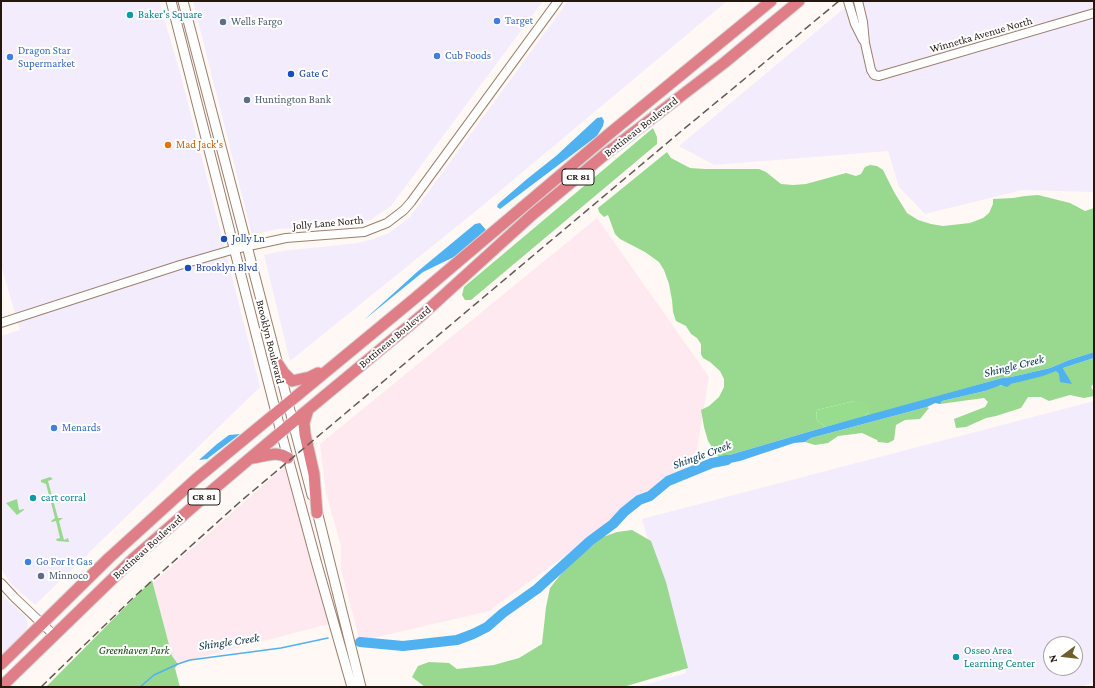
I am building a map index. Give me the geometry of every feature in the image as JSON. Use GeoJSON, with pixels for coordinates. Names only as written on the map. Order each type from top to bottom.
{"type":"FeatureCollection","features":[{"type":"Feature","properties":{"kind":"highway","name":"Bottineau Boulevard"},"geometry":{"type":"LineString","coordinates":[[1,687],[158,536],[250,459],[279,422],[288,403],[609,134],[771,1]]}},
{"type":"Feature","properties":{"kind":"highway","name":"Bottineau Boulevard"},"geometry":{"type":"LineString","coordinates":[[1,664],[148,522],[196,479],[279,422],[292,419],[308,410],[422,315],[567,186],[608,152],[724,63],[799,1]]}},
{"type":"Feature","properties":{"kind":"highway"},"geometry":{"type":"LineString","coordinates":[[278,364],[292,381],[310,377],[326,370]]}},
{"type":"Feature","properties":{"kind":"highway"},"geometry":{"type":"LineString","coordinates":[[308,410],[304,423],[314,474],[317,513]]}},
{"type":"Feature","properties":{"kind":"highway"},"geometry":{"type":"LineString","coordinates":[[250,459],[268,455],[282,455],[288,458]]}},
{"type":"Feature","properties":{"kind":"main road","name":"Brooklyn Boulevard"},"geometry":{"type":"LineString","coordinates":[[184,1],[186,15],[317,513],[361,687]]}},
{"type":"Feature","properties":{"kind":"main road","name":"Brooklyn Boulevard"},"geometry":{"type":"LineString","coordinates":[[172,3],[258,344],[316,562],[352,687]]}},
{"type":"Feature","properties":{"kind":"main road"},"geometry":{"type":"LineString","coordinates":[[193,84],[204,81]]}},
{"type":"Feature","properties":{"kind":"street","name":"Jolly Lane North"},"geometry":{"type":"LineString","coordinates":[[1,323],[174,266],[235,249],[286,238],[364,232],[387,223],[404,210],[421,190],[558,1]]}},
{"type":"Feature","properties":{"kind":"street"},"geometry":{"type":"LineString","coordinates":[[848,1],[855,24],[865,43]]}},
{"type":"Feature","properties":{"kind":"street"},"geometry":{"type":"LineString","coordinates":[[858,1],[863,22],[865,43]]}},
{"type":"Feature","properties":{"kind":"street","name":"Winnetka Avenue North"},"geometry":{"type":"LineString","coordinates":[[865,43],[871,70],[874,75],[879,76],[1094,13]]}},
{"type":"Feature","properties":{"kind":"street"},"geometry":{"type":"LineString","coordinates":[[1,583],[54,635]]}},
{"type":"Feature","properties":{"kind":"shaded area"},"geometry":{"type":"Polygon","coordinates":[[[159,1],[181,76],[260,387],[35,605],[10,583],[1,568],[1,336],[20,330],[1,265],[1,2],[159,1]]]}},
{"type":"Feature","properties":{"kind":"shaded area"},"geometry":{"type":"Polygon","coordinates":[[[193,1],[543,1],[391,206],[370,220],[337,226],[277,229],[252,235],[193,1]]]}},
{"type":"Feature","properties":{"kind":"shaded area"},"geometry":{"type":"Polygon","coordinates":[[[568,1],[727,1],[482,206],[290,361],[264,255],[282,251],[358,243],[389,233],[410,217],[568,1]]]}},
{"type":"Feature","properties":{"kind":"shaded area"},"geometry":{"type":"Polygon","coordinates":[[[853,1],[1094,1],[1094,192],[1022,190],[925,214],[899,187],[888,151],[714,165],[679,146],[853,1]]]}},
{"type":"Feature","properties":{"kind":"shaded area"},"geometry":{"type":"Polygon","coordinates":[[[597,218],[709,377],[695,461],[489,611],[360,641],[341,569],[341,546],[326,493],[320,444],[597,218]]]}},
{"type":"Feature","properties":{"kind":"shaded area"},"geometry":{"type":"Polygon","coordinates":[[[1094,401],[1094,683],[1080,687],[637,687],[686,673],[642,519],[1094,401]]]}},
{"type":"Feature","properties":{"kind":"shaded area"},"geometry":{"type":"Polygon","coordinates":[[[287,464],[329,624],[174,664],[153,583],[287,464]]]}},
{"type":"Feature","properties":{"kind":"shaded area"},"geometry":{"type":"Polygon","coordinates":[[[1,594],[26,617],[28,625],[26,632],[1,655],[1,594]]]}},
{"type":"Feature","properties":{"kind":"green space"},"geometry":{"type":"Polygon","coordinates":[[[653,128],[657,137],[657,144],[471,300],[465,300],[462,295],[464,287],[653,128]]]}},
{"type":"Feature","properties":{"kind":"green space"},"geometry":{"type":"Polygon","coordinates":[[[667,152],[671,158],[690,168],[759,169],[766,172],[781,184],[793,185],[806,184],[846,173],[856,176],[861,174],[865,167],[870,165],[877,166],[883,170],[907,213],[918,220],[943,226],[970,223],[983,218],[989,213],[993,204],[993,199],[1038,195],[1070,203],[1085,211],[1094,208],[1094,352],[1050,368],[1002,378],[864,417],[869,412],[854,401],[817,410],[816,419],[825,427],[719,458],[708,441],[701,410],[709,406],[719,397],[724,387],[724,379],[720,371],[703,358],[701,354],[701,344],[697,338],[691,334],[686,326],[676,321],[673,312],[669,284],[664,270],[659,262],[645,252],[620,239],[615,234],[608,215],[604,217],[599,212],[598,208],[667,152]]]}},
{"type":"Feature","properties":{"kind":"green space"},"geometry":{"type":"Polygon","coordinates":[[[1094,358],[1094,383],[1091,387],[1094,392],[1094,396],[1084,398],[1070,395],[1049,401],[1041,397],[1028,397],[1021,408],[986,418],[966,427],[956,428],[954,419],[985,407],[988,402],[984,398],[940,404],[942,401],[985,391],[996,386],[1011,384],[1056,370],[1059,374],[1067,375],[1063,368],[1094,358]]]}},
{"type":"Feature","properties":{"kind":"green space"},"geometry":{"type":"Polygon","coordinates":[[[854,401],[866,402],[870,406],[869,412],[864,417],[825,427],[816,419],[817,410],[854,401]]]}},
{"type":"Feature","properties":{"kind":"green space"},"geometry":{"type":"Polygon","coordinates":[[[927,407],[929,408],[920,419],[905,420],[896,425],[894,440],[888,443],[878,442],[877,440],[862,433],[838,436],[828,443],[815,445],[805,442],[811,438],[927,407]]]}},
{"type":"Feature","properties":{"kind":"green space"},"geometry":{"type":"Polygon","coordinates":[[[50,477],[53,479],[48,481],[58,518],[63,518],[59,521],[64,540],[68,538],[69,542],[57,541],[56,539],[60,538],[56,521],[51,521],[55,518],[46,484],[41,482],[41,480],[50,477]]]}},
{"type":"Feature","properties":{"kind":"green space"},"geometry":{"type":"Polygon","coordinates":[[[17,499],[19,510],[24,510],[17,515],[6,503],[17,499]]]}},
{"type":"Feature","properties":{"kind":"green space"},"geometry":{"type":"Polygon","coordinates":[[[632,530],[651,541],[666,582],[688,668],[623,687],[425,687],[412,677],[418,666],[429,662],[449,663],[457,669],[494,665],[519,658],[542,644],[546,607],[550,588],[569,564],[603,537],[617,532],[632,530]]]}},
{"type":"Feature","properties":{"kind":"green space","name":"Greenhaven Park"},"geometry":{"type":"Polygon","coordinates":[[[152,580],[172,656],[178,664],[175,668],[180,687],[46,687],[152,580]]]}},
{"type":"Feature","properties":{"kind":"water"},"geometry":{"type":"Polygon","coordinates":[[[602,117],[604,121],[603,126],[597,136],[500,209],[497,207],[498,204],[556,156],[597,118],[602,117]]]}},
{"type":"Feature","properties":{"kind":"water"},"geometry":{"type":"Polygon","coordinates":[[[480,223],[486,230],[456,256],[423,272],[364,320],[417,272],[475,224],[480,223]]]}},
{"type":"Feature","properties":{"kind":"water"},"geometry":{"type":"Polygon","coordinates":[[[1094,352],[1094,358],[1063,368],[1072,384],[1060,382],[1059,374],[1056,371],[1011,384],[1007,387],[1001,385],[985,391],[942,401],[940,404],[935,403],[927,407],[811,438],[805,442],[794,443],[740,461],[720,465],[712,461],[825,427],[1002,378],[1050,368],[1094,352]]]}},
{"type":"Feature","properties":{"kind":"water"},"geometry":{"type":"Polygon","coordinates":[[[240,434],[207,459],[199,460],[229,435],[240,434]]]}},
{"type":"Feature","properties":{"kind":"waterway","name":"Shingle Creek"},"geometry":{"type":"LineString","coordinates":[[360,642],[403,646],[457,640],[473,634],[487,627],[503,613],[537,589],[590,541],[613,524],[624,512],[639,500],[650,496],[668,481],[712,463],[727,460]]}},
{"type":"Feature","properties":{"kind":"waterway","name":"Shingle Creek"},"geometry":{"type":"LineString","coordinates":[[140,687],[154,675],[190,660],[281,648],[328,638]]}},
{"type":"Feature","properties":{"kind":"railway"},"geometry":{"type":"LineString","coordinates":[[41,687],[134,597],[241,501],[679,133],[839,1]]}},
{"type":"Feature","properties":{"kind":"place","name":"Baker's Square"},"geometry":{"type":"Point","coordinates":[130,15]}},
{"type":"Feature","properties":{"kind":"place","name":"Target"},"geometry":{"type":"Point","coordinates":[497,21]}},
{"type":"Feature","properties":{"kind":"place","name":"Wells Fargo"},"geometry":{"type":"Point","coordinates":[223,22]}},
{"type":"Feature","properties":{"kind":"place","name":"Cub Foods"},"geometry":{"type":"Point","coordinates":[437,56]}},
{"type":"Feature","properties":{"kind":"place","name":"Dragon Star Supermarket"},"geometry":{"type":"Point","coordinates":[10,57]}},
{"type":"Feature","properties":{"kind":"place","name":"Gate C"},"geometry":{"type":"Point","coordinates":[291,74]}},
{"type":"Feature","properties":{"kind":"place","name":"Huntington Bank"},"geometry":{"type":"Point","coordinates":[247,100]}},
{"type":"Feature","properties":{"kind":"place","name":"Mad Jack's"},"geometry":{"type":"Point","coordinates":[168,145]}},
{"type":"Feature","properties":{"kind":"place","name":"Jolly Ln"},"geometry":{"type":"Point","coordinates":[224,239]}},
{"type":"Feature","properties":{"kind":"place","name":"Brooklyn Blvd"},"geometry":{"type":"Point","coordinates":[188,268]}},
{"type":"Feature","properties":{"kind":"place","name":"Menards"},"geometry":{"type":"Point","coordinates":[54,428]}},
{"type":"Feature","properties":{"kind":"place","name":"cart corral"},"geometry":{"type":"Point","coordinates":[33,498]}},
{"type":"Feature","properties":{"kind":"place","name":"Go For It Gas"},"geometry":{"type":"Point","coordinates":[28,562]}},
{"type":"Feature","properties":{"kind":"place","name":"Minnoco"},"geometry":{"type":"Point","coordinates":[41,576]}},
{"type":"Feature","properties":{"kind":"place","name":"Osseo Area Learning Center"},"geometry":{"type":"Point","coordinates":[956,657]}}]}
